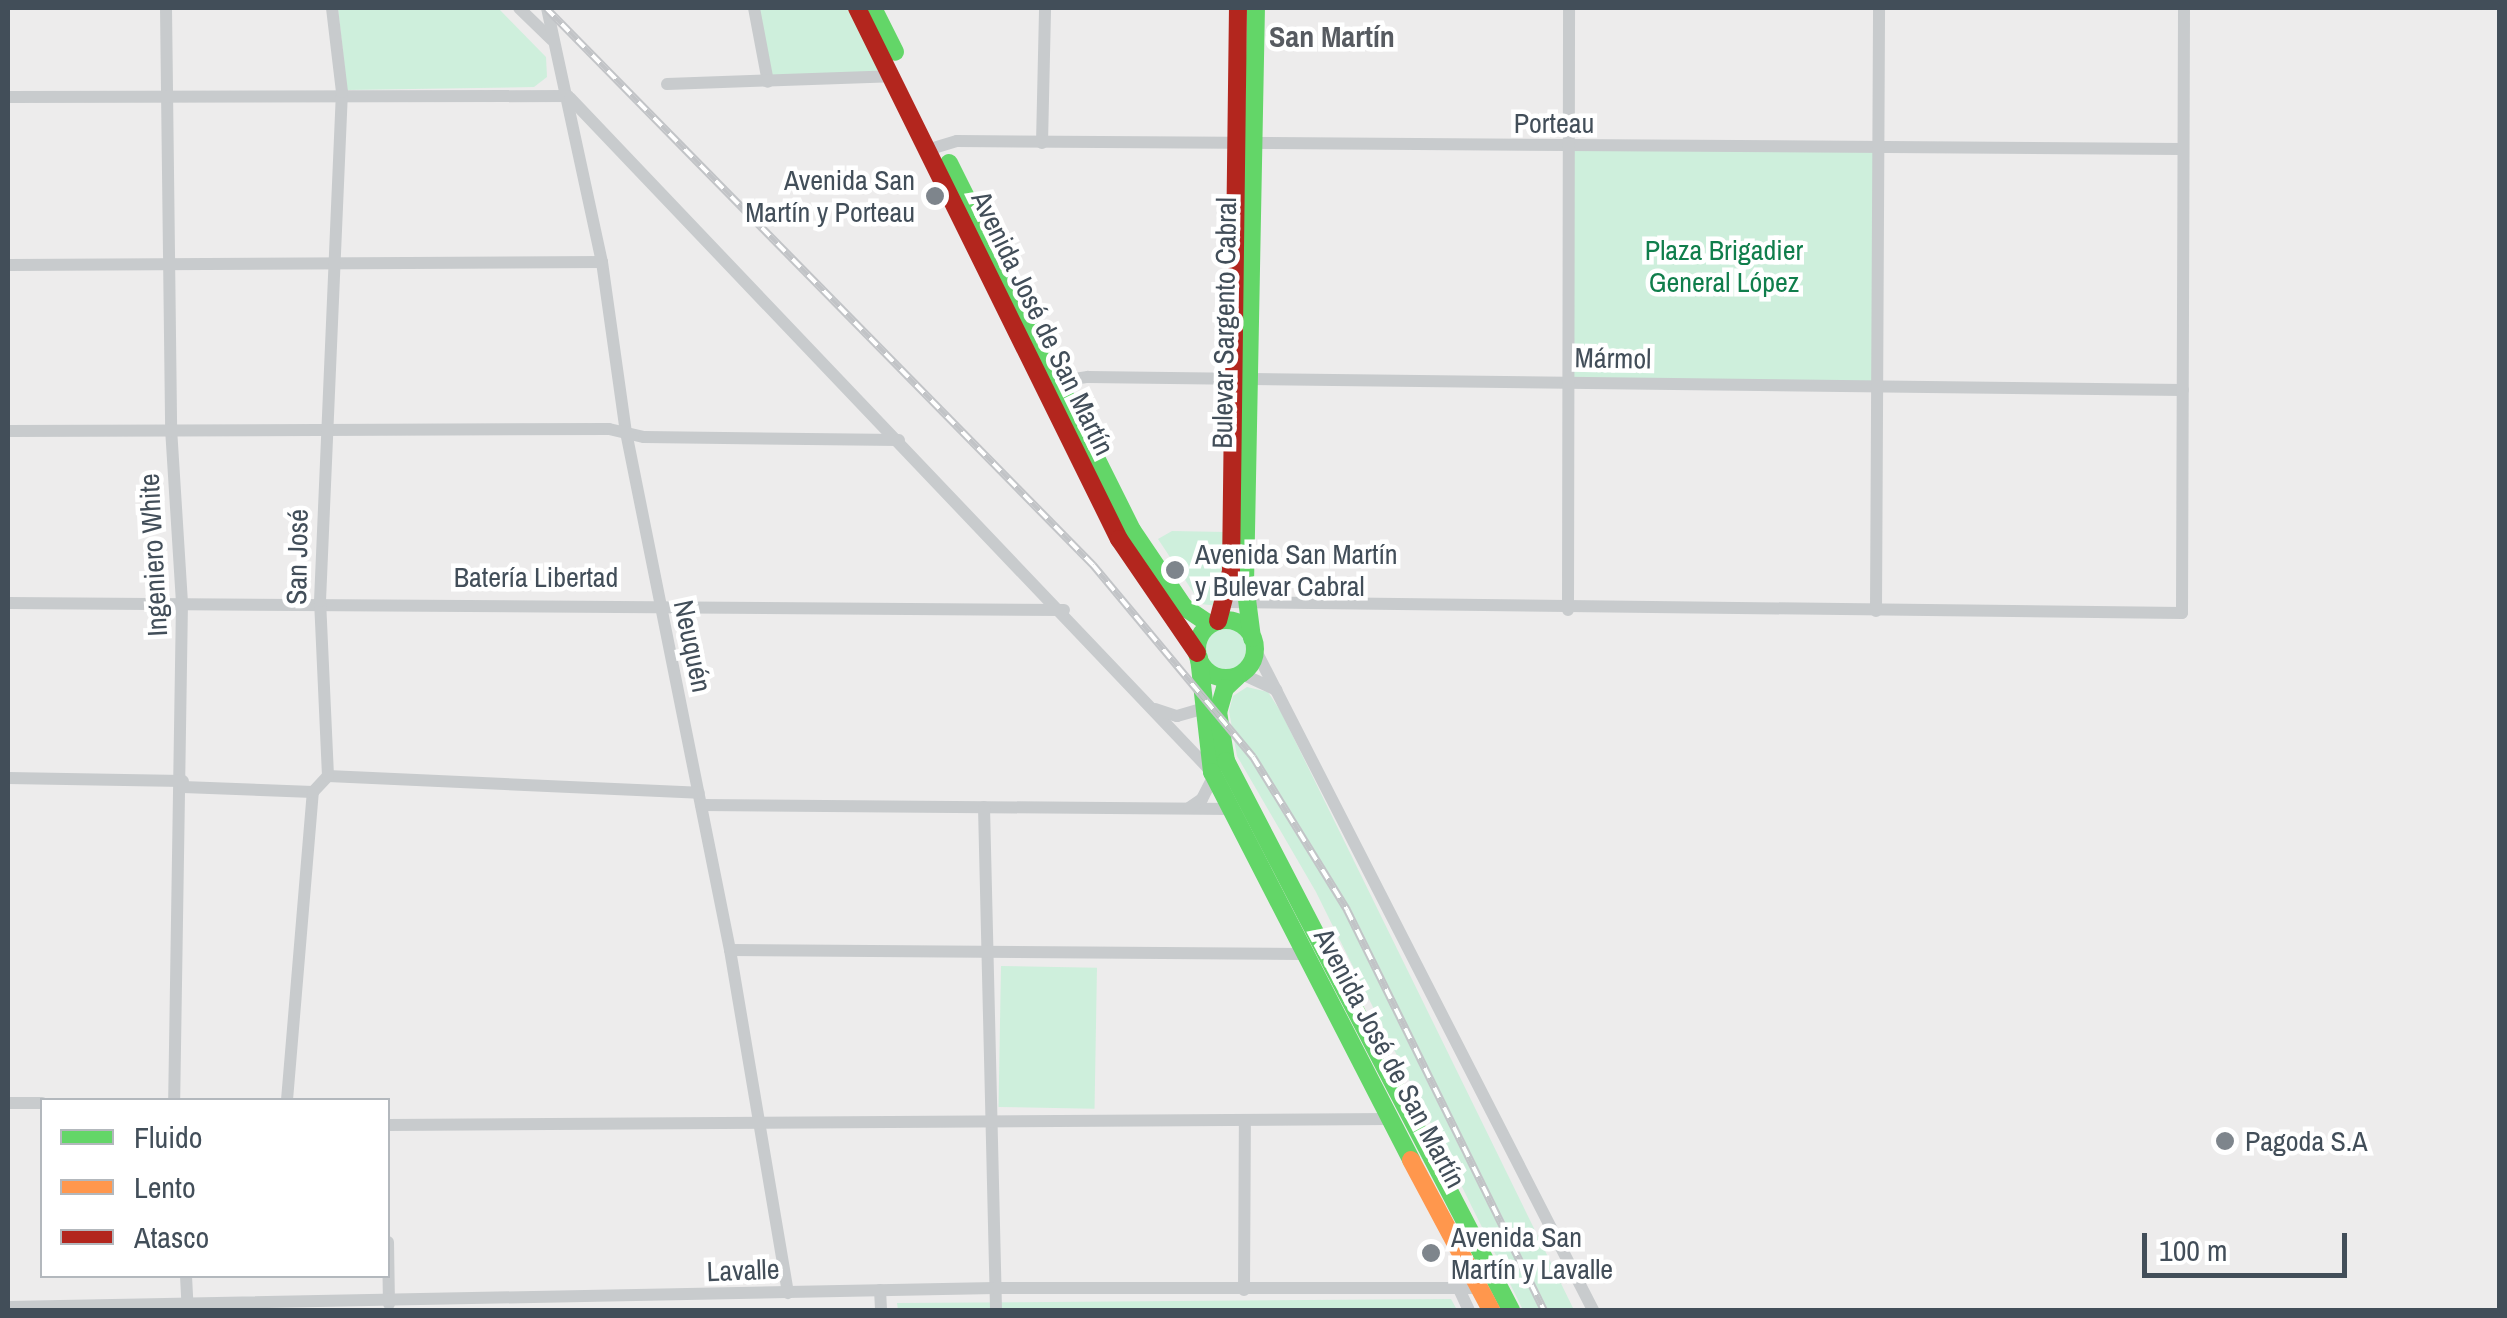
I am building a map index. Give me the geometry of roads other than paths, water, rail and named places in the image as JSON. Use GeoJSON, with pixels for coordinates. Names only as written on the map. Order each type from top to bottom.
{"type":"FeatureCollection","features":[{"type":"Feature","properties":{"kind":"main road","name":"Avenida José de San Martín"},"geometry":{"type":"LineString","coordinates":[[857,8],[891,76],[934,146]]}},
{"type":"Feature","properties":{"kind":"main road","name":"Avenida José de San Martín"},"geometry":{"type":"LineString","coordinates":[[873,8],[934,146],[1051,384],[1119,539],[1198,656],[1201,709],[1213,774],[1235,809],[1300,954],[1394,1119],[1491,1310]]}},
{"type":"Feature","properties":{"kind":"main road","name":"Bulevar Sargento Cabral"},"geometry":{"type":"LineString","coordinates":[[1238,8],[1245,147],[1244,379],[1236,602],[1253,643]]}},
{"type":"Feature","properties":{"kind":"main road","name":"Bulevar Sargento Cabral"},"geometry":{"type":"LineString","coordinates":[[1245,147],[1256,8]]}},
{"type":"Feature","properties":{"kind":"main road","name":"Avenida José de San Martín"},"geometry":{"type":"LineString","coordinates":[[1051,384],[1132,530],[1184,607],[1214,623]]}},
{"type":"Feature","properties":{"kind":"main road","name":"Bulevar Sargento Cabral"},"geometry":{"type":"LineString","coordinates":[[1214,623],[1236,602]]}},
{"type":"Feature","properties":{"kind":"main road"},"geometry":{"type":"LineString","coordinates":[[1237,622],[1253,643],[1240,676],[1216,676],[1198,656],[1197,638],[1214,623],[1237,622]]}},
{"type":"Feature","properties":{"kind":"main road","name":"Avenida José de San Martín"},"geometry":{"type":"LineString","coordinates":[[1240,676],[1225,688],[1218,712],[1226,761],[1414,1112],[1512,1310]]}},
{"type":"Feature","properties":{"kind":"street","name":"Ingeniero White"},"geometry":{"type":"LineString","coordinates":[[166,8],[171,428],[182,602],[183,784],[174,1098]]}},
{"type":"Feature","properties":{"kind":"street","name":"San José"},"geometry":{"type":"LineString","coordinates":[[328,776],[320,602],[324,430],[339,265],[342,92],[332,8]]}},
{"type":"Feature","properties":{"kind":"street"},"geometry":{"type":"LineString","coordinates":[[519,8],[553,42]]}},
{"type":"Feature","properties":{"kind":"street","name":"Neuquén"},"geometry":{"type":"LineString","coordinates":[[547,8],[602,262],[626,432],[730,950],[788,1293]]}},
{"type":"Feature","properties":{"kind":"street"},"geometry":{"type":"LineString","coordinates":[[754,8],[768,82]]}},
{"type":"Feature","properties":{"kind":"street"},"geometry":{"type":"LineString","coordinates":[[1042,143],[1045,8]]}},
{"type":"Feature","properties":{"kind":"street"},"geometry":{"type":"LineString","coordinates":[[1568,610],[1569,8]]}},
{"type":"Feature","properties":{"kind":"street"},"geometry":{"type":"LineString","coordinates":[[1876,611],[1879,8]]}},
{"type":"Feature","properties":{"kind":"street"},"geometry":{"type":"LineString","coordinates":[[1236,602],[1568,610],[2182,614],[2184,8]]}},
{"type":"Feature","properties":{"kind":"street"},"geometry":{"type":"LineString","coordinates":[[667,84],[891,76]]}},
{"type":"Feature","properties":{"kind":"street"},"geometry":{"type":"LineString","coordinates":[[8,97],[342,92],[568,96],[1064,610],[1213,774],[1202,799],[1188,809]]}},
{"type":"Feature","properties":{"kind":"street","name":"Porteau"},"geometry":{"type":"LineString","coordinates":[[934,146],[1042,143],[1245,147],[2184,148]]}},
{"type":"Feature","properties":{"kind":"street"},"geometry":{"type":"LineString","coordinates":[[8,264],[602,262]]}},
{"type":"Feature","properties":{"kind":"street","name":"Mármol"},"geometry":{"type":"LineString","coordinates":[[1051,384],[1244,379],[2183,390]]}},
{"type":"Feature","properties":{"kind":"street"},"geometry":{"type":"LineString","coordinates":[[8,431],[171,428],[626,432],[899,440]]}},
{"type":"Feature","properties":{"kind":"street","name":"Batería Libertad"},"geometry":{"type":"LineString","coordinates":[[8,602],[658,606],[679,611],[1064,610]]}},
{"type":"Feature","properties":{"kind":"street"},"geometry":{"type":"LineString","coordinates":[[1253,643],[1593,1310]]}},
{"type":"Feature","properties":{"kind":"street"},"geometry":{"type":"LineString","coordinates":[[1240,676],[1279,691]]}},
{"type":"Feature","properties":{"kind":"street"},"geometry":{"type":"LineString","coordinates":[[1148,706],[1177,716],[1201,709]]}},
{"type":"Feature","properties":{"kind":"street"},"geometry":{"type":"LineString","coordinates":[[287,1098],[312,792],[328,776],[700,799],[1235,809]]}},
{"type":"Feature","properties":{"kind":"street"},"geometry":{"type":"LineString","coordinates":[[8,778],[312,792]]}},
{"type":"Feature","properties":{"kind":"street"},"geometry":{"type":"LineString","coordinates":[[984,807],[996,1310]]}},
{"type":"Feature","properties":{"kind":"street"},"geometry":{"type":"LineString","coordinates":[[730,950],[988,955],[1300,954]]}},
{"type":"Feature","properties":{"kind":"street"},"geometry":{"type":"LineString","coordinates":[[8,1104],[40,1103]]}},
{"type":"Feature","properties":{"kind":"street"},"geometry":{"type":"LineString","coordinates":[[390,1124],[1245,1121],[1394,1119],[1414,1112]]}},
{"type":"Feature","properties":{"kind":"street"},"geometry":{"type":"LineString","coordinates":[[1244,1290],[1245,1121]]}},
{"type":"Feature","properties":{"kind":"street"},"geometry":{"type":"LineString","coordinates":[[186,1278],[188,1309]]}},
{"type":"Feature","properties":{"kind":"street"},"geometry":{"type":"LineString","coordinates":[[389,1278],[389,1304]]}},
{"type":"Feature","properties":{"kind":"street","name":"Lavalle"},"geometry":{"type":"LineString","coordinates":[[8,1307],[410,1307],[995,1288],[1480,1288]]}},
{"type":"Feature","properties":{"kind":"street"},"geometry":{"type":"LineString","coordinates":[[1459,1288],[1469,1310]]}},
{"type":"Feature","properties":{"kind":"street"},"geometry":{"type":"LineString","coordinates":[[880,1290],[881,1310]]}},
{"type":"Feature","properties":{"kind":"railway"},"geometry":{"type":"LineString","coordinates":[[546,8],[1093,565],[1253,757],[1347,910],[1544,1310]]}},
{"type":"Feature","properties":{"kind":"place","name":"Avenida San Martín y Porteau"},"geometry":{"type":"Point","coordinates":[935,196]}},
{"type":"Feature","properties":{"kind":"place","name":"Avenida San Martín y Bulevar Cabral"},"geometry":{"type":"Point","coordinates":[1175,570]}},
{"type":"Feature","properties":{"kind":"place","name":"Pagoda S.A"},"geometry":{"type":"Point","coordinates":[2225,1141]}},
{"type":"Feature","properties":{"kind":"place","name":"Avenida San Martín y Lavalle"},"geometry":{"type":"Point","coordinates":[1431,1253]}},
{"type":"Feature","properties":{"kind":"district","name":"San Martín"},"geometry":{"type":"Point","coordinates":[1332,36]}},
{"type":"Feature","properties":{"kind":"park label","name":"Plaza Brigadier General López"},"geometry":{"type":"Point","coordinates":[1724,266]}}]}
